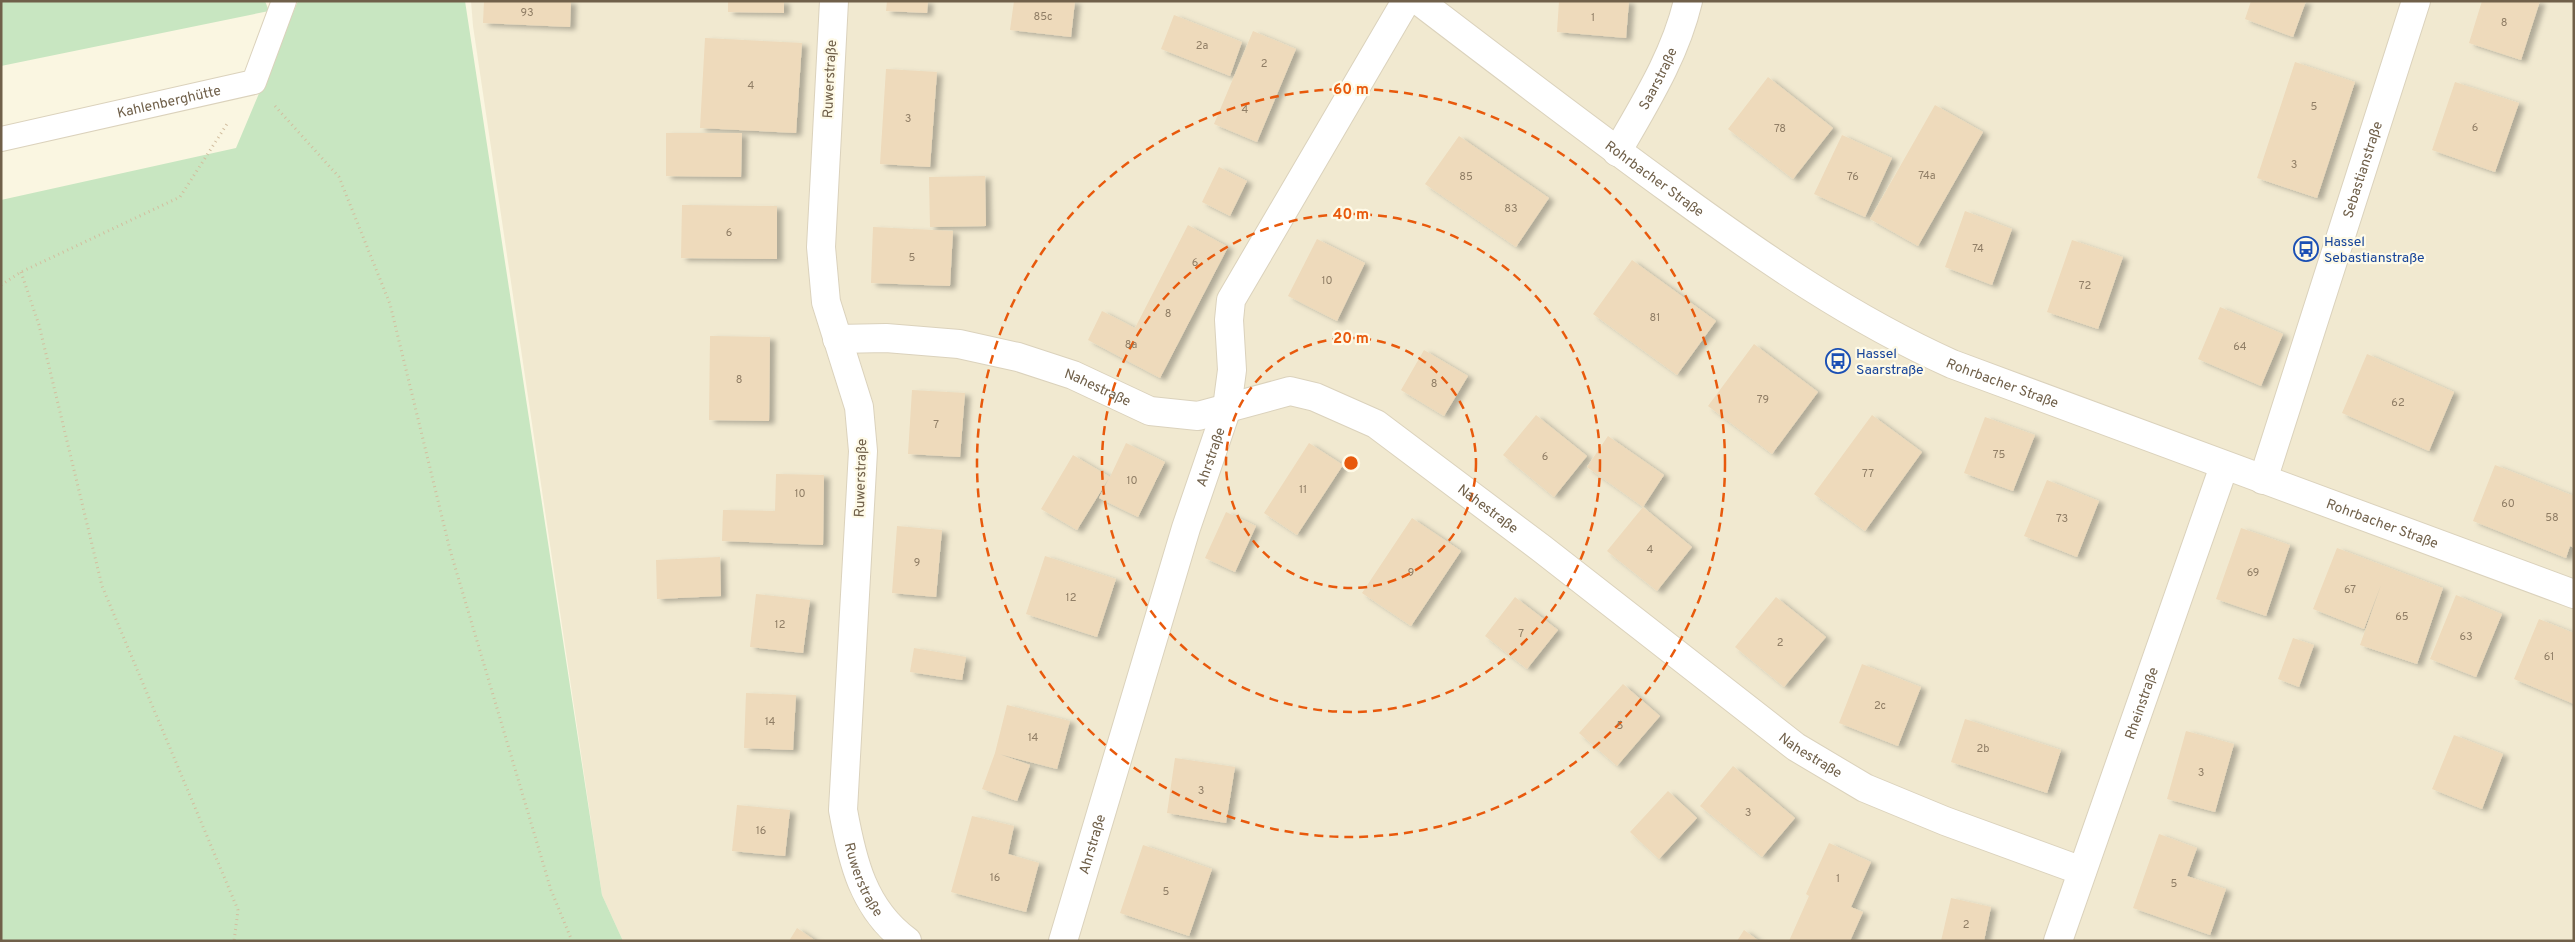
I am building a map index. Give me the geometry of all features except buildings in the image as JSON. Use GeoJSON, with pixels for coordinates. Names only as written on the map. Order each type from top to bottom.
{"type":"FeatureCollection","features":[{"type":"Feature","properties":{"kind":"street","name":"Ruwerstraße"},"geometry":{"type":"LineString","coordinates":[[834,1],[821,247],[826,302],[859,407],[863,451],[843,810],[852,859],[868,897],[899,935],[907,941]]}},
{"type":"Feature","properties":{"kind":"street","name":"Ahrstraße"},"geometry":{"type":"LineString","coordinates":[[1063,941],[1186,528],[1227,408],[1232,370],[1229,320],[1232,300],[1406,1]]}},
{"type":"Feature","properties":{"kind":"street","name":"Rohrbacher Straße"},"geometry":{"type":"LineString","coordinates":[[1419,1],[1617,152],[1767,260],[1856,316],[1909,345],[1952,364],[2224,466],[2574,594]]}},
{"type":"Feature","properties":{"kind":"street","name":"Saarstraße"},"geometry":{"type":"LineString","coordinates":[[1617,152],[1659,78],[1682,28],[1688,1]]}},
{"type":"Feature","properties":{"kind":"street","name":"Sebastianstraße"},"geometry":{"type":"LineString","coordinates":[[2263,480],[2416,1]]}},
{"type":"Feature","properties":{"kind":"street","name":"Nahestraße"},"geometry":{"type":"LineString","coordinates":[[838,339],[886,338],[959,344],[1018,357],[1073,375],[1150,411],[1198,416],[1290,391],[1315,397],[1376,424],[1542,548],[1796,747],[1864,788],[1945,822],[2082,871]]}},
{"type":"Feature","properties":{"kind":"street","name":"Rheinstraße"},"geometry":{"type":"LineString","coordinates":[[2058,941],[2224,466]]}},
{"type":"Feature","properties":{"kind":"lane"},"geometry":{"type":"LineString","coordinates":[[254,82],[284,1]]}},
{"type":"Feature","properties":{"kind":"lane","name":"Kahlenberghütte"},"geometry":{"type":"LineString","coordinates":[[1,138],[254,82]]}},
{"type":"Feature","properties":{"kind":"path"},"geometry":{"type":"LineString","coordinates":[[1,285],[21,272],[180,197],[254,82],[339,177],[390,304],[450,550],[551,890],[572,941]]}},
{"type":"Feature","properties":{"kind":"path"},"geometry":{"type":"LineString","coordinates":[[21,272],[40,325],[102,586],[238,910],[234,941]]}},
{"type":"Feature","properties":{"kind":"shaded area"},"geometry":{"type":"Polygon","coordinates":[[[471,1],[2574,1],[2574,941],[623,941],[602,895],[473,26],[471,1]]]}},
{"type":"Feature","properties":{"kind":"green space"},"geometry":{"type":"Polygon","coordinates":[[[1,1],[265,1],[269,11],[1,66],[1,1]]]}},
{"type":"Feature","properties":{"kind":"green space"},"geometry":{"type":"Polygon","coordinates":[[[298,1],[465,1],[602,895],[623,941],[1,941],[1,200],[236,148],[298,1]]]}},
{"type":"Feature","properties":{"kind":"place","name":"Hassel Sebastianstraße"},"geometry":{"type":"Point","coordinates":[2306,249]}},
{"type":"Feature","properties":{"kind":"place","name":"Hassel Saarstraße"},"geometry":{"type":"Point","coordinates":[1838,361]}}]}
